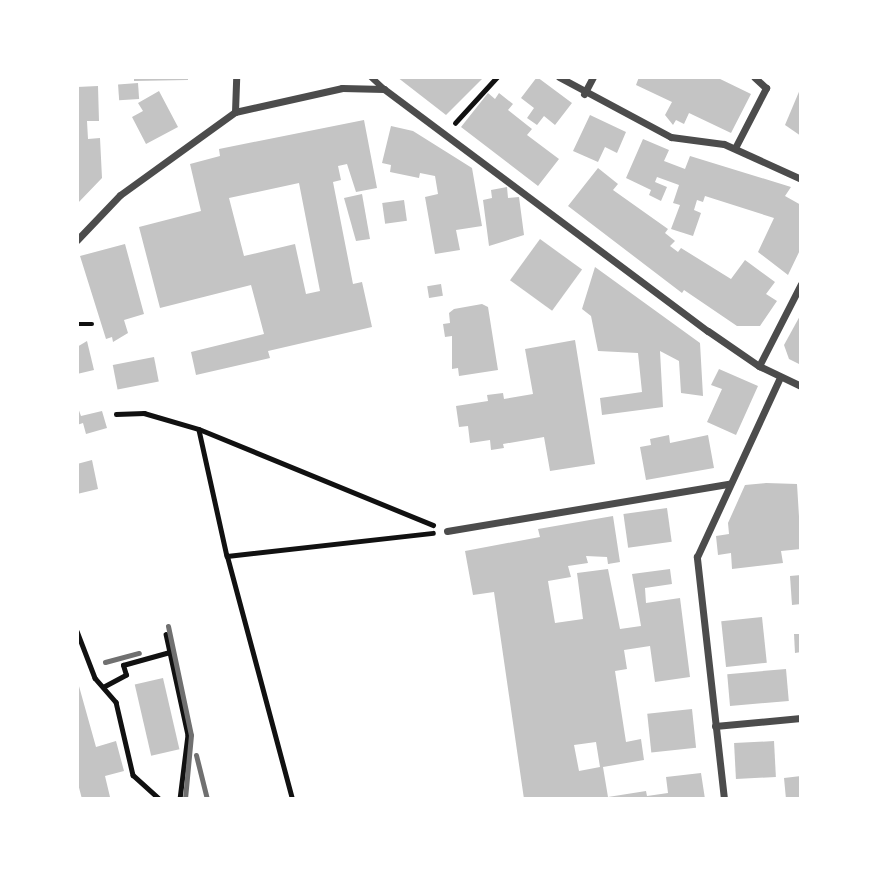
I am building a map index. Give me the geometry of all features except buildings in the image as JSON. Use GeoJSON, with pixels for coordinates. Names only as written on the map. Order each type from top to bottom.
{"type":"FeatureCollection","features":[{"type":"Feature","properties":{"kind":"street"},"geometry":{"type":"LineString","coordinates":[[235,112],[236,77]]}},
{"type":"Feature","properties":{"kind":"street"},"geometry":{"type":"LineString","coordinates":[[371,77],[759,366],[801,386]]}},
{"type":"Feature","properties":{"kind":"street"},"geometry":{"type":"LineString","coordinates":[[559,77],[584,93],[671,136],[706,139],[735,148],[801,178]]}},
{"type":"Feature","properties":{"kind":"street"},"geometry":{"type":"LineString","coordinates":[[584,93],[593,77]]}},
{"type":"Feature","properties":{"kind":"street"},"geometry":{"type":"LineString","coordinates":[[735,148],[766,88],[754,77]]}},
{"type":"Feature","properties":{"kind":"street"},"geometry":{"type":"LineString","coordinates":[[77,240],[120,195],[235,112],[342,88],[384,89]]}},
{"type":"Feature","properties":{"kind":"street"},"geometry":{"type":"LineString","coordinates":[[759,366],[801,284]]}},
{"type":"Feature","properties":{"kind":"street"},"geometry":{"type":"LineString","coordinates":[[724,799],[695,571],[702,542],[780,377]]}},
{"type":"Feature","properties":{"kind":"street"},"geometry":{"type":"LineString","coordinates":[[447,531],[729,484]]}},
{"type":"Feature","properties":{"kind":"street"},"geometry":{"type":"LineString","coordinates":[[715,726],[801,718]]}},
{"type":"Feature","properties":{"kind":"path"},"geometry":{"type":"LineString","coordinates":[[446,133],[497,77]]}},
{"type":"Feature","properties":{"kind":"path"},"geometry":{"type":"LineString","coordinates":[[77,324],[92,324]]}},
{"type":"Feature","properties":{"kind":"path"},"geometry":{"type":"LineString","coordinates":[[116,414],[144,413],[199,429],[447,531]]}},
{"type":"Feature","properties":{"kind":"path"},"geometry":{"type":"LineString","coordinates":[[199,429],[227,556],[292,799]]}},
{"type":"Feature","properties":{"kind":"path"},"geometry":{"type":"LineString","coordinates":[[227,556],[447,531]]}},
{"type":"Feature","properties":{"kind":"path"},"geometry":{"type":"LineString","coordinates":[[77,631],[103,687],[116,702],[133,775],[160,799]]}},
{"type":"Feature","properties":{"kind":"path"},"geometry":{"type":"LineString","coordinates":[[166,634],[188,734],[180,799]]}},
{"type":"Feature","properties":{"kind":"path"},"geometry":{"type":"LineString","coordinates":[[103,687],[126,675],[123,666],[170,652]]}},
{"type":"Feature","properties":{"kind":"railway"},"geometry":{"type":"LineString","coordinates":[[168,626],[191,735],[185,799]]}},
{"type":"Feature","properties":{"kind":"railway"},"geometry":{"type":"LineString","coordinates":[[105,662],[139,653]]}},
{"type":"Feature","properties":{"kind":"railway"},"geometry":{"type":"LineString","coordinates":[[196,755],[207,799]]}}]}
